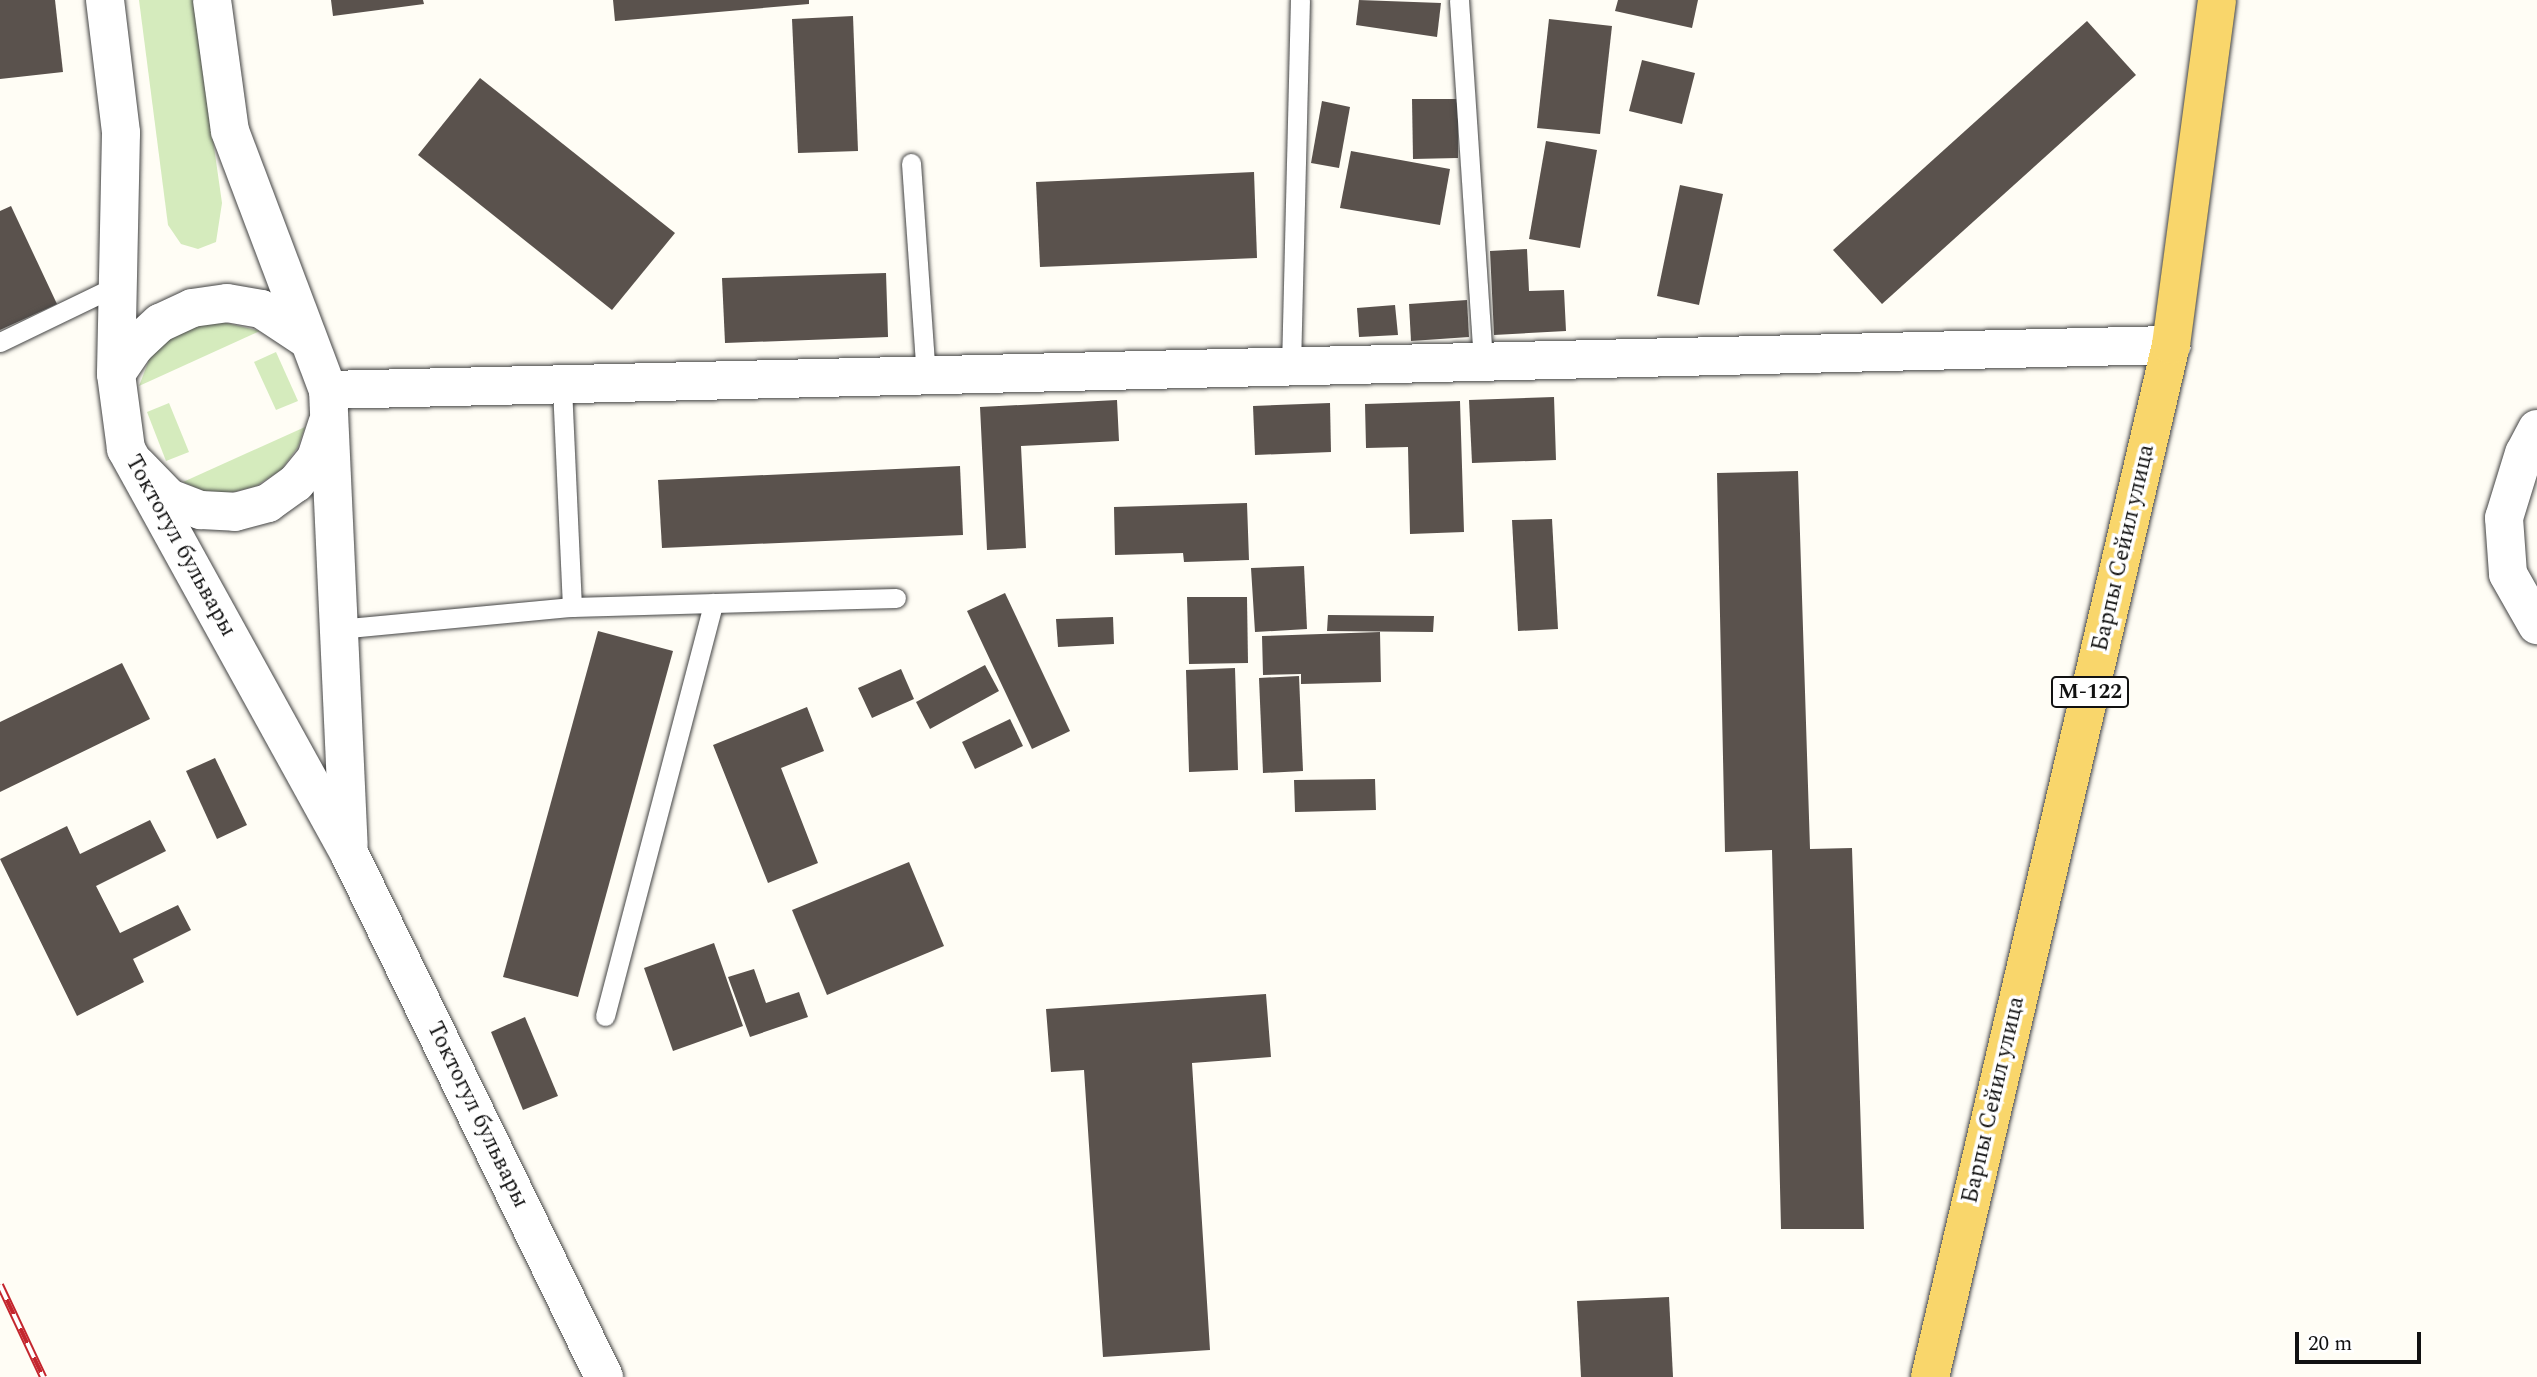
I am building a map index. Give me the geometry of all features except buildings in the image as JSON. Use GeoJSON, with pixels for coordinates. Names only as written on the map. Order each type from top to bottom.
{"type":"FeatureCollection","features":[{"type":"Feature","properties":{"kind":"main road","name":"Барпы Сейил улица"},"geometry":{"type":"LineString","coordinates":[[1930,1377],[2171,345],[2217,0]]}},
{"type":"Feature","properties":{"kind":"street","name":"Токтогул бульвары"},"geometry":{"type":"LineString","coordinates":[[105,0],[121,133],[116,374],[126,449],[349,853],[604,1377]]}},
{"type":"Feature","properties":{"kind":"street","name":"Токтогул бульвары"},"geometry":{"type":"LineString","coordinates":[[212,0],[230,131],[305,338],[327,407],[349,853]]}},
{"type":"Feature","properties":{"kind":"street"},"geometry":{"type":"LineString","coordinates":[[116,374],[135,346],[160,323],[192,308],[227,303],[261,309],[305,338]]}},
{"type":"Feature","properties":{"kind":"street"},"geometry":{"type":"LineString","coordinates":[[126,449],[145,477],[169,498],[201,510],[235,512],[268,503],[296,483],[316,458],[327,407],[562,384],[2171,345]]}},
{"type":"Feature","properties":{"kind":"street"},"geometry":{"type":"LineString","coordinates":[[2537,429],[2524,453],[2504,518],[2508,574],[2537,625]]}},
{"type":"Feature","properties":{"kind":"lane"},"geometry":{"type":"LineString","coordinates":[[1292,367],[1300,0]]}},
{"type":"Feature","properties":{"kind":"lane"},"geometry":{"type":"LineString","coordinates":[[1459,0],[1483,362]]}},
{"type":"Feature","properties":{"kind":"lane"},"geometry":{"type":"LineString","coordinates":[[911,163],[926,376]]}},
{"type":"Feature","properties":{"kind":"lane"},"geometry":{"type":"LineString","coordinates":[[0,342],[118,285]]}},
{"type":"Feature","properties":{"kind":"lane"},"geometry":{"type":"LineString","coordinates":[[562,384],[572,607]]}},
{"type":"Feature","properties":{"kind":"lane"},"geometry":{"type":"LineString","coordinates":[[338,629],[572,607],[896,598]]}},
{"type":"Feature","properties":{"kind":"lane"},"geometry":{"type":"LineString","coordinates":[[604,1016],[713,603]]}},
{"type":"Feature","properties":{"kind":"green space"},"geometry":{"type":"Polygon","coordinates":[[[139,0],[193,0],[222,203],[216,242],[198,249],[181,244],[168,225],[139,0]]]}},
{"type":"Feature","properties":{"kind":"green space"},"geometry":{"type":"Polygon","coordinates":[[[218,321],[260,331],[139,386],[149,360],[166,340],[189,327],[218,321]]]}},
{"type":"Feature","properties":{"kind":"green space"},"geometry":{"type":"Polygon","coordinates":[[[276,352],[298,401],[276,410],[254,362],[276,352]]]}},
{"type":"Feature","properties":{"kind":"green space"},"geometry":{"type":"Polygon","coordinates":[[[169,403],[189,452],[166,461],[147,412],[169,403]]]}},
{"type":"Feature","properties":{"kind":"green space"},"geometry":{"type":"Polygon","coordinates":[[[305,427],[298,447],[281,470],[256,486],[230,493],[204,491],[183,482],[305,427]]]}},
{"type":"Feature","properties":{"kind":"railway"},"geometry":{"type":"LineString","coordinates":[[0,1285],[43,1377]]}}]}
